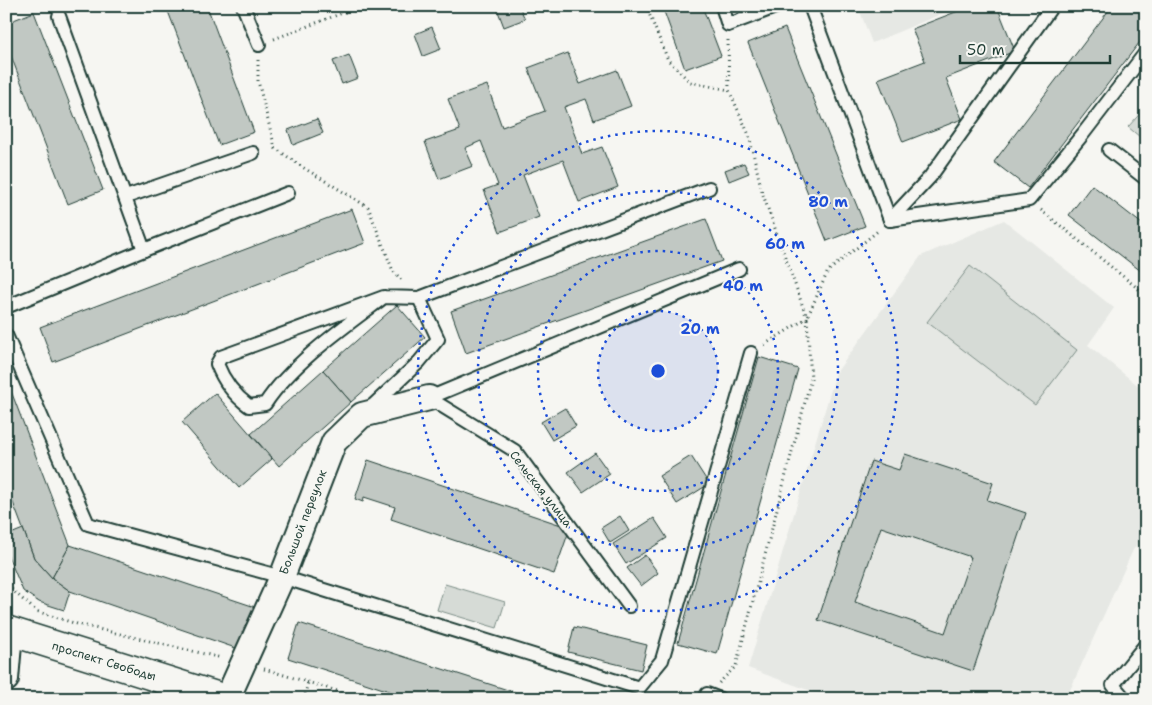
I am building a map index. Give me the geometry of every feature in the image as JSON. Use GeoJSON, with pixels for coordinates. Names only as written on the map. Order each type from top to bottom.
{"type":"FeatureCollection","features":[{"type":"Feature","properties":{"kind":"street","name":"Большой переулок"},"geometry":{"type":"LineString","coordinates":[[227,699],[282,576],[334,442],[362,415],[429,398]]}},
{"type":"Feature","properties":{"kind":"street"},"geometry":{"type":"LineString","coordinates":[[6,679],[8,632]]}},
{"type":"Feature","properties":{"kind":"street","name":"проспект Свободы"},"geometry":{"type":"LineString","coordinates":[[8,632],[227,699]]}},
{"type":"Feature","properties":{"kind":"lane"},"geometry":{"type":"LineString","coordinates":[[243,6],[259,45]]}},
{"type":"Feature","properties":{"kind":"lane"},"geometry":{"type":"LineString","coordinates":[[722,6],[728,25],[778,6]]}},
{"type":"Feature","properties":{"kind":"lane"},"geometry":{"type":"LineString","coordinates":[[810,6],[890,220]]}},
{"type":"Feature","properties":{"kind":"lane"},"geometry":{"type":"LineString","coordinates":[[890,220],[930,177],[1052,6]]}},
{"type":"Feature","properties":{"kind":"lane"},"geometry":{"type":"LineString","coordinates":[[59,16],[144,250]]}},
{"type":"Feature","properties":{"kind":"lane"},"geometry":{"type":"LineString","coordinates":[[890,220],[1029,200],[1146,52]]}},
{"type":"Feature","properties":{"kind":"lane"},"geometry":{"type":"LineString","coordinates":[[1109,150],[1146,179]]}},
{"type":"Feature","properties":{"kind":"lane"},"geometry":{"type":"LineString","coordinates":[[126,198],[253,153]]}},
{"type":"Feature","properties":{"kind":"lane"},"geometry":{"type":"LineString","coordinates":[[384,298],[310,356],[273,391],[265,404],[249,406],[239,399],[222,376],[217,364],[221,357],[384,298],[419,298],[710,188]]}},
{"type":"Feature","properties":{"kind":"lane"},"geometry":{"type":"LineString","coordinates":[[6,307],[288,193]]}},
{"type":"Feature","properties":{"kind":"lane"},"geometry":{"type":"LineString","coordinates":[[429,398],[739,270]]}},
{"type":"Feature","properties":{"kind":"lane"},"geometry":{"type":"LineString","coordinates":[[362,415],[419,362],[438,338],[419,298]]}},
{"type":"Feature","properties":{"kind":"lane"},"geometry":{"type":"LineString","coordinates":[[6,335],[88,524],[282,576],[639,688],[662,660],[751,353]]}},
{"type":"Feature","properties":{"kind":"lane","name":"Сельская улица"},"geometry":{"type":"LineString","coordinates":[[429,398],[515,451],[629,606]]}},
{"type":"Feature","properties":{"kind":"lane"},"geometry":{"type":"LineString","coordinates":[[1125,699],[1113,685],[1146,644]]}},
{"type":"Feature","properties":{"kind":"lane"},"geometry":{"type":"LineString","coordinates":[[707,694],[720,699]]}},
{"type":"Feature","properties":{"kind":"path"},"geometry":{"type":"LineString","coordinates":[[350,6],[345,12],[259,45],[258,81],[275,148],[368,207],[393,271],[419,298]]}},
{"type":"Feature","properties":{"kind":"path"},"geometry":{"type":"LineString","coordinates":[[646,6],[668,60],[690,82],[729,90]]}},
{"type":"Feature","properties":{"kind":"path"},"geometry":{"type":"LineString","coordinates":[[707,694],[736,666],[811,378],[807,318],[762,192],[749,135],[729,90],[728,25]]}},
{"type":"Feature","properties":{"kind":"path"},"geometry":{"type":"LineString","coordinates":[[1029,200],[1146,295]]}},
{"type":"Feature","properties":{"kind":"path"},"geometry":{"type":"LineString","coordinates":[[751,353],[807,318],[828,271],[890,220]]}},
{"type":"Feature","properties":{"kind":"path"},"geometry":{"type":"LineString","coordinates":[[6,575],[12,590],[36,610],[77,624],[244,663],[364,699]]}},
{"type":"Feature","properties":{"kind":"path"},"geometry":{"type":"LineString","coordinates":[[304,699],[308,682]]}},
{"type":"Feature","properties":{"kind":"shaded area"},"geometry":{"type":"Polygon","coordinates":[[[858,6],[960,6],[872,43],[858,6]]]}},
{"type":"Feature","properties":{"kind":"shaded area"},"geometry":{"type":"Polygon","coordinates":[[[1146,107],[1146,142],[1128,127],[1146,107]]]}},
{"type":"Feature","properties":{"kind":"shaded area"},"geometry":{"type":"Polygon","coordinates":[[[1004,220],[1114,308],[1088,345],[1146,392],[1146,533],[1133,550],[1066,699],[833,699],[748,668],[836,373],[921,256],[1004,220]]]}},
{"type":"Feature","properties":{"kind":"shaded area"},"geometry":{"type":"Polygon","coordinates":[[[970,266],[1077,350],[1035,405],[927,322],[970,266]]]}},
{"type":"Feature","properties":{"kind":"shaded area"},"geometry":{"type":"Polygon","coordinates":[[[445,584],[505,602],[497,628],[437,610],[445,584]]]}},
{"type":"Feature","properties":{"kind":"building"},"geometry":{"type":"Polygon","coordinates":[[[166,6],[207,6],[254,132],[219,145],[166,6]]]}},
{"type":"Feature","properties":{"kind":"building"},"geometry":{"type":"Polygon","coordinates":[[[496,6],[519,6],[525,19],[504,27],[496,6]]]}},
{"type":"Feature","properties":{"kind":"building"},"geometry":{"type":"Polygon","coordinates":[[[662,6],[702,6],[721,56],[685,69],[662,6]]]}},
{"type":"Feature","properties":{"kind":"building"},"geometry":{"type":"Polygon","coordinates":[[[971,6],[997,6],[1015,51],[946,78],[962,119],[903,142],[878,79],[925,61],[912,29],[971,6]]]}},
{"type":"Feature","properties":{"kind":"building"},"geometry":{"type":"Polygon","coordinates":[[[1112,6],[1146,6],[1146,34],[1028,188],[994,162],[1112,6]]]}},
{"type":"Feature","properties":{"kind":"building"},"geometry":{"type":"Polygon","coordinates":[[[34,12],[103,190],[68,204],[6,43],[6,23],[34,12]]]}},
{"type":"Feature","properties":{"kind":"building"},"geometry":{"type":"Polygon","coordinates":[[[432,27],[441,49],[423,56],[415,34],[432,27]]]}},
{"type":"Feature","properties":{"kind":"building"},"geometry":{"type":"Polygon","coordinates":[[[785,28],[865,226],[827,241],[748,43],[785,28]]]}},
{"type":"Feature","properties":{"kind":"building"},"geometry":{"type":"Polygon","coordinates":[[[568,53],[580,84],[617,70],[631,106],[594,120],[586,99],[564,107],[582,154],[602,147],[618,187],[579,202],[563,160],[523,175],[539,217],[500,232],[484,190],[498,185],[481,141],[465,148],[473,166],[439,179],[425,142],[460,130],[448,99],[487,85],[502,127],[545,111],[528,68],[568,53]]]}},
{"type":"Feature","properties":{"kind":"building"},"geometry":{"type":"Polygon","coordinates":[[[349,55],[358,78],[342,84],[333,61],[349,55]]]}},
{"type":"Feature","properties":{"kind":"building"},"geometry":{"type":"Polygon","coordinates":[[[317,119],[323,133],[293,145],[288,130],[317,119]]]}},
{"type":"Feature","properties":{"kind":"building"},"geometry":{"type":"Polygon","coordinates":[[[744,163],[749,173],[729,181],[725,170],[744,163]]]}},
{"type":"Feature","properties":{"kind":"building"},"geometry":{"type":"Polygon","coordinates":[[[1092,185],[1146,227],[1146,275],[1069,215],[1092,185]]]}},
{"type":"Feature","properties":{"kind":"building"},"geometry":{"type":"Polygon","coordinates":[[[352,209],[365,243],[53,362],[40,327],[352,209]]]}},
{"type":"Feature","properties":{"kind":"building"},"geometry":{"type":"Polygon","coordinates":[[[706,219],[722,261],[466,353],[451,311],[706,219]]]}},
{"type":"Feature","properties":{"kind":"building"},"geometry":{"type":"Polygon","coordinates":[[[397,305],[425,337],[351,402],[323,370],[397,305]]]}},
{"type":"Feature","properties":{"kind":"building"},"geometry":{"type":"Polygon","coordinates":[[[759,357],[798,369],[717,654],[678,643],[759,357]]]}},
{"type":"Feature","properties":{"kind":"building"},"geometry":{"type":"Polygon","coordinates":[[[323,370],[351,402],[279,466],[251,434],[323,370]]]}},
{"type":"Feature","properties":{"kind":"building"},"geometry":{"type":"Polygon","coordinates":[[[6,378],[70,545],[52,578],[34,558],[6,484],[6,378]]]}},
{"type":"Feature","properties":{"kind":"building"},"geometry":{"type":"Polygon","coordinates":[[[215,393],[272,459],[239,488],[182,422],[215,393]]]}},
{"type":"Feature","properties":{"kind":"building"},"geometry":{"type":"Polygon","coordinates":[[[565,408],[576,426],[552,440],[541,422],[565,408]]]}},
{"type":"Feature","properties":{"kind":"building"},"geometry":{"type":"Polygon","coordinates":[[[595,453],[610,474],[583,492],[568,472],[595,453]]]}},
{"type":"Feature","properties":{"kind":"building"},"geometry":{"type":"Polygon","coordinates":[[[905,454],[993,483],[987,500],[1026,513],[973,671],[818,620],[871,461],[899,470],[905,454]],[[881,527],[855,602],[945,633],[971,557],[881,527]]]}},
{"type":"Feature","properties":{"kind":"building"},"geometry":{"type":"Polygon","coordinates":[[[691,456],[709,484],[677,504],[659,476],[691,456]]]}},
{"type":"Feature","properties":{"kind":"building"},"geometry":{"type":"Polygon","coordinates":[[[368,460],[570,528],[554,574],[391,519],[395,507],[364,497],[363,502],[355,499],[368,460]]]}},
{"type":"Feature","properties":{"kind":"building"},"geometry":{"type":"Polygon","coordinates":[[[620,516],[629,531],[610,543],[601,528],[620,516]]]}},
{"type":"Feature","properties":{"kind":"building"},"geometry":{"type":"Polygon","coordinates":[[[654,518],[667,538],[626,564],[613,544],[654,518]]]}},
{"type":"Feature","properties":{"kind":"building"},"geometry":{"type":"Polygon","coordinates":[[[23,529],[34,558],[52,578],[70,591],[64,610],[39,602],[23,591],[6,551],[6,536],[23,529]]]}},
{"type":"Feature","properties":{"kind":"building"},"geometry":{"type":"Polygon","coordinates":[[[70,545],[261,609],[247,652],[70,591],[52,578],[70,545]]]}},
{"type":"Feature","properties":{"kind":"building"},"geometry":{"type":"Polygon","coordinates":[[[645,555],[658,573],[641,586],[627,568],[645,555]]]}},
{"type":"Feature","properties":{"kind":"building"},"geometry":{"type":"Polygon","coordinates":[[[299,623],[536,699],[414,699],[288,658],[299,623]]]}},
{"type":"Feature","properties":{"kind":"building"},"geometry":{"type":"Polygon","coordinates":[[[574,627],[647,645],[641,670],[568,652],[574,627]]]}}]}
